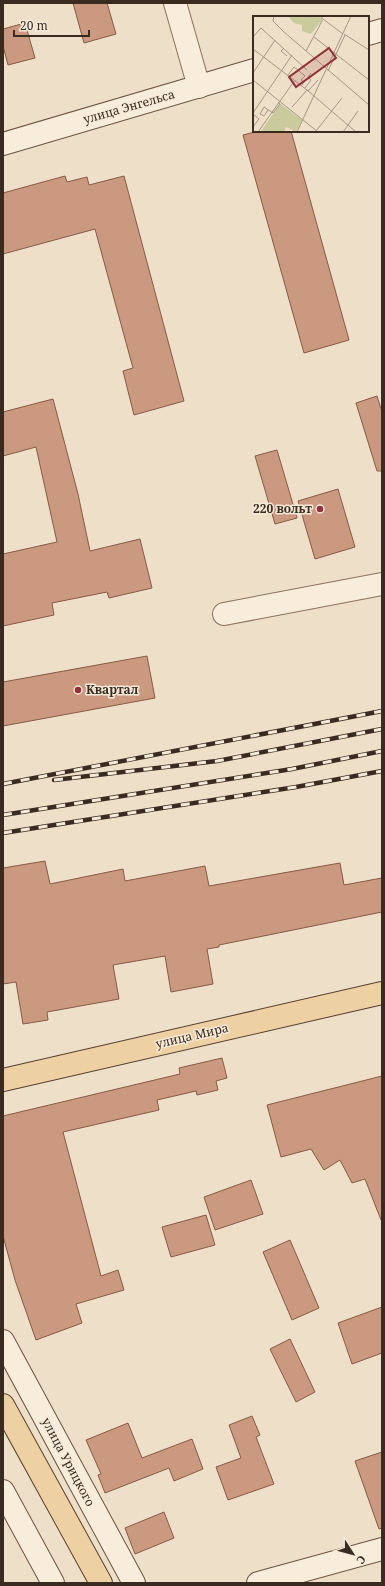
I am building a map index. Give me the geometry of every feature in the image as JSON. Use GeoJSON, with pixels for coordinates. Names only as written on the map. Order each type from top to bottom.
{"type":"FeatureCollection","features":[{"type":"Feature","properties":{"kind":"main road","name":"улица Мира"},"geometry":{"type":"LineString","coordinates":[[3,1080],[382,993]]}},
{"type":"Feature","properties":{"kind":"main road"},"geometry":{"type":"LineString","coordinates":[[3,1405],[101,1583]]}},
{"type":"Feature","properties":{"kind":"street"},"geometry":{"type":"LineString","coordinates":[[175,3],[199,87]]}},
{"type":"Feature","properties":{"kind":"street"},"geometry":{"type":"LineString","coordinates":[[369,34],[382,30]]}},
{"type":"Feature","properties":{"kind":"street","name":"улица Энгельса"},"geometry":{"type":"LineString","coordinates":[[3,144],[253,70]]}},
{"type":"Feature","properties":{"kind":"street"},"geometry":{"type":"LineString","coordinates":[[224,614],[382,584]]}},
{"type":"Feature","properties":{"kind":"street","name":"улица Урицкого"},"geometry":{"type":"LineString","coordinates":[[3,1341],[134,1583]]}},
{"type":"Feature","properties":{"kind":"street"},"geometry":{"type":"LineString","coordinates":[[3,1491],[53,1583]]}},
{"type":"Feature","properties":{"kind":"street"},"geometry":{"type":"LineString","coordinates":[[258,1583],[382,1549]]}},
{"type":"Feature","properties":{"kind":"building"},"geometry":{"type":"Polygon","coordinates":[[[73,3],[107,3],[116,34],[84,43],[73,3]]]}},
{"type":"Feature","properties":{"kind":"building"},"geometry":{"type":"Polygon","coordinates":[[[25,23],[35,58],[8,65],[3,46],[3,29],[25,23]]]}},
{"type":"Feature","properties":{"kind":"building"},"geometry":{"type":"Polygon","coordinates":[[[255,132],[291,132],[349,340],[304,353],[243,135],[255,132]]]}},
{"type":"Feature","properties":{"kind":"building"},"geometry":{"type":"Polygon","coordinates":[[[65,176],[67,182],[87,177],[89,185],[124,176],[184,401],[134,415],[123,371],[133,368],[95,229],[3,254],[3,193],[65,176]]]}},
{"type":"Feature","properties":{"kind":"building"},"geometry":{"type":"Polygon","coordinates":[[[377,396],[382,412],[382,471],[377,471],[356,403],[377,396]]]}},
{"type":"Feature","properties":{"kind":"building"},"geometry":{"type":"Polygon","coordinates":[[[53,399],[78,494],[90,551],[140,539],[152,588],[109,598],[107,592],[52,603],[54,615],[3,626],[3,554],[57,542],[36,447],[3,456],[3,412],[53,399]]]}},
{"type":"Feature","properties":{"kind":"building"},"geometry":{"type":"Polygon","coordinates":[[[277,450],[297,518],[275,524],[255,456],[277,450]]]}},
{"type":"Feature","properties":{"kind":"building"},"geometry":{"type":"Polygon","coordinates":[[[338,489],[355,547],[315,559],[298,501],[338,489]]]}},
{"type":"Feature","properties":{"kind":"building","name":"Квартал"},"geometry":{"type":"Polygon","coordinates":[[[147,656],[155,698],[3,726],[3,682],[147,656]]]}},
{"type":"Feature","properties":{"kind":"building"},"geometry":{"type":"Polygon","coordinates":[[[45,861],[50,884],[123,869],[125,881],[205,866],[209,886],[340,863],[344,885],[382,878],[382,912],[219,945],[219,947],[207,949],[213,984],[171,992],[165,956],[113,965],[119,999],[47,1012],[48,1020],[23,1024],[16,982],[3,984],[3,868],[45,861]]]}},
{"type":"Feature","properties":{"kind":"building"},"geometry":{"type":"Polygon","coordinates":[[[222,1058],[227,1078],[216,1081],[218,1090],[197,1095],[196,1091],[157,1100],[159,1110],[63,1132],[101,1276],[118,1270],[124,1290],[76,1304],[82,1323],[36,1340],[15,1280],[3,1236],[3,1116],[180,1074],[179,1068],[222,1058]]]}},
{"type":"Feature","properties":{"kind":"building"},"geometry":{"type":"Polygon","coordinates":[[[382,1076],[381,1220],[365,1179],[352,1183],[340,1160],[324,1170],[311,1149],[281,1157],[267,1105],[382,1076]]]}},
{"type":"Feature","properties":{"kind":"building"},"geometry":{"type":"Polygon","coordinates":[[[251,1180],[263,1214],[215,1230],[204,1197],[251,1180]]]}},
{"type":"Feature","properties":{"kind":"building"},"geometry":{"type":"Polygon","coordinates":[[[206,1215],[215,1245],[171,1257],[162,1227],[206,1215]]]}},
{"type":"Feature","properties":{"kind":"building"},"geometry":{"type":"Polygon","coordinates":[[[290,1240],[319,1308],[292,1320],[263,1252],[290,1240]]]}},
{"type":"Feature","properties":{"kind":"building"},"geometry":{"type":"Polygon","coordinates":[[[382,1307],[382,1353],[352,1364],[338,1323],[382,1307]]]}},
{"type":"Feature","properties":{"kind":"building"},"geometry":{"type":"Polygon","coordinates":[[[290,1339],[315,1392],[296,1402],[270,1349],[290,1339]]]}},
{"type":"Feature","properties":{"kind":"building"},"geometry":{"type":"Polygon","coordinates":[[[252,1416],[260,1435],[256,1437],[274,1484],[228,1500],[216,1467],[241,1458],[229,1425],[252,1416]]]}},
{"type":"Feature","properties":{"kind":"building"},"geometry":{"type":"Polygon","coordinates":[[[128,1423],[142,1458],[192,1439],[203,1469],[174,1481],[169,1468],[105,1493],[98,1475],[101,1474],[86,1440],[128,1423]]]}},
{"type":"Feature","properties":{"kind":"building"},"geometry":{"type":"Polygon","coordinates":[[[382,1452],[382,1528],[379,1529],[355,1461],[382,1452]]]}},
{"type":"Feature","properties":{"kind":"building"},"geometry":{"type":"Polygon","coordinates":[[[164,1512],[174,1538],[135,1554],[125,1528],[164,1512]]]}},
{"type":"Feature","properties":{"kind":"railway"},"geometry":{"type":"LineString","coordinates":[[3,784],[382,711]]}},
{"type":"Feature","properties":{"kind":"railway"},"geometry":{"type":"LineString","coordinates":[[54,780],[217,761],[382,729]]}},
{"type":"Feature","properties":{"kind":"railway"},"geometry":{"type":"LineString","coordinates":[[3,815],[292,769],[382,751]]}},
{"type":"Feature","properties":{"kind":"railway"},"geometry":{"type":"LineString","coordinates":[[3,833],[296,787],[382,771]]}},
{"type":"Feature","properties":{"kind":"place","name":"220 вольт"},"geometry":{"type":"Point","coordinates":[320,509]}},
{"type":"Feature","properties":{"kind":"place","name":"Квартал"},"geometry":{"type":"Point","coordinates":[78,690]}}]}
